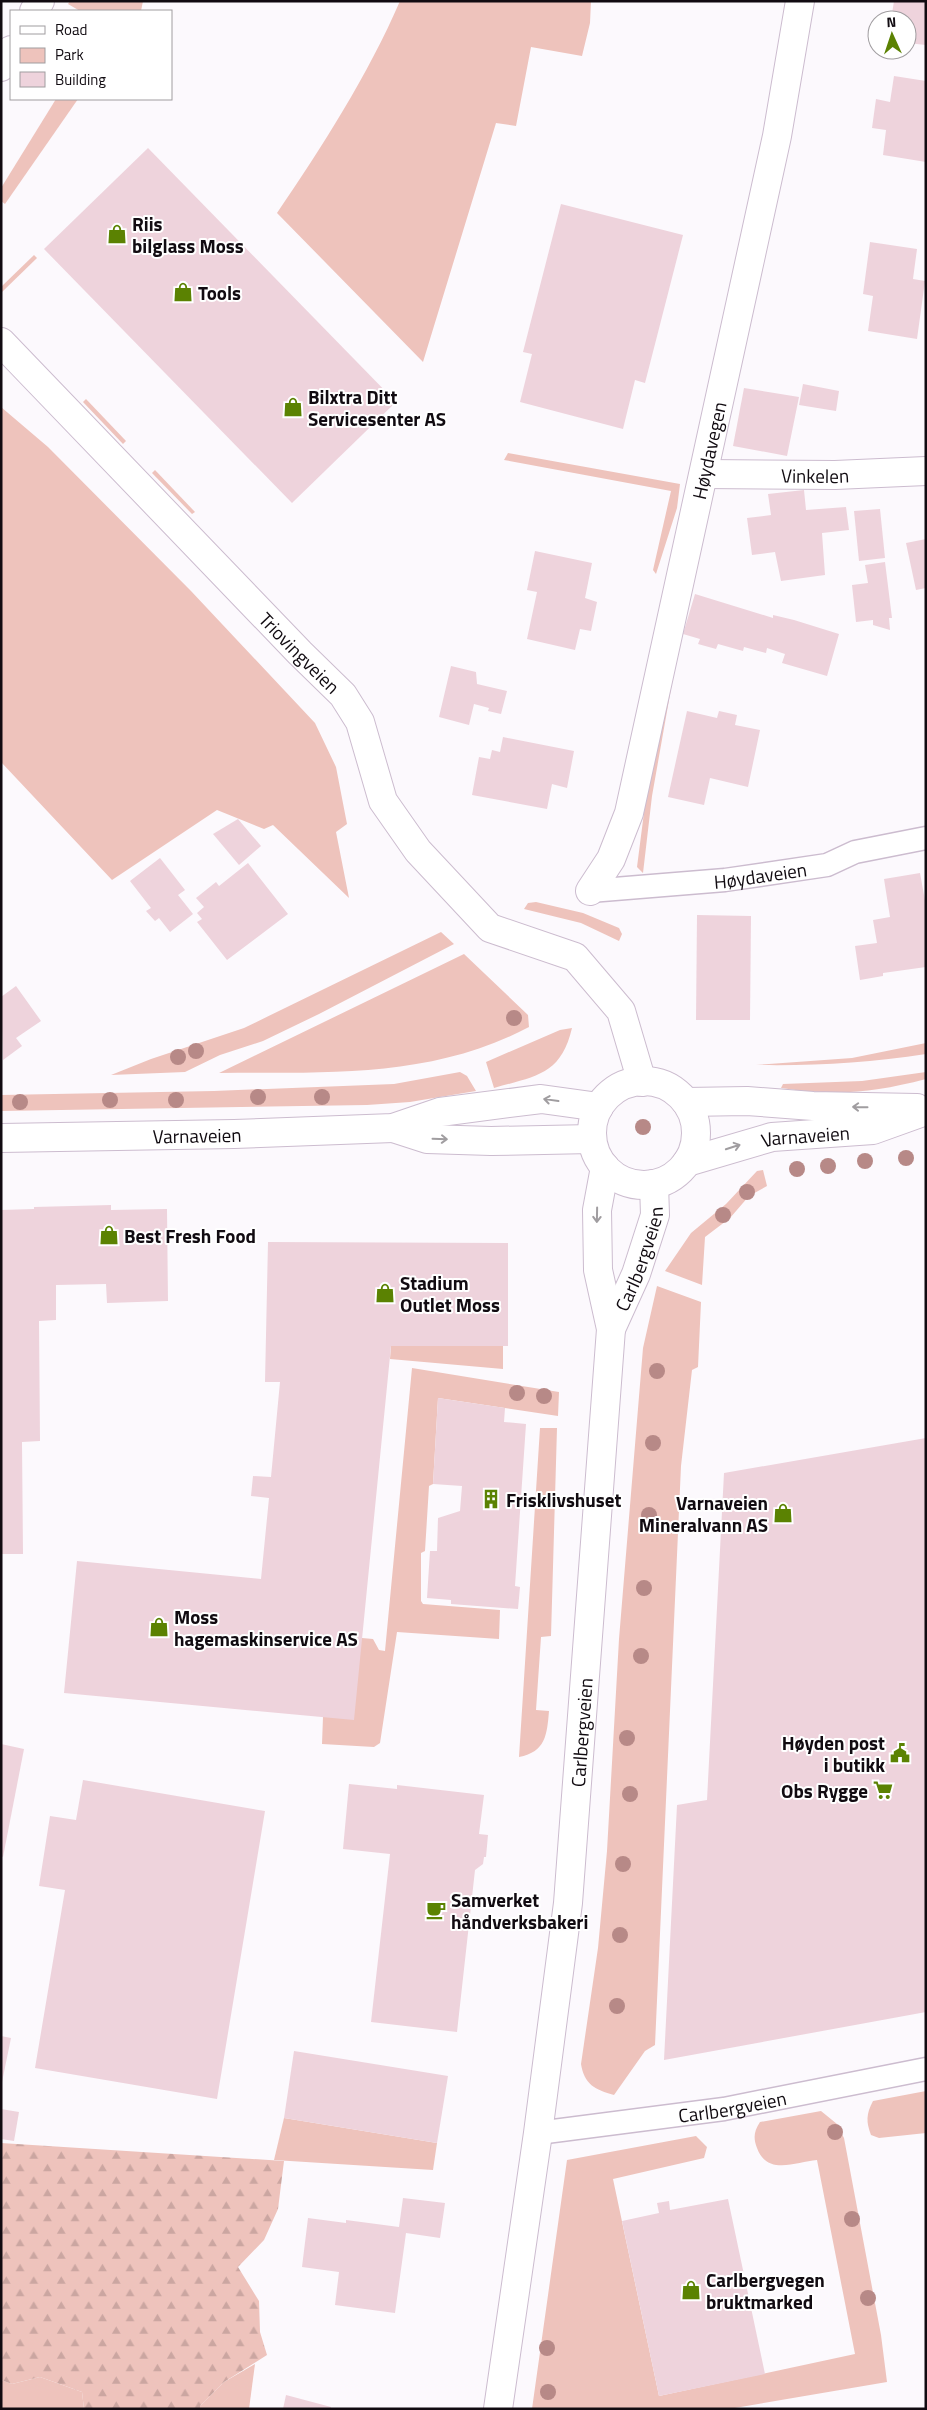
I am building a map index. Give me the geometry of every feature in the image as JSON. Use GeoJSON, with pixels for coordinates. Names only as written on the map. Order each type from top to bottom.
{"type":"FeatureCollection","features":[{"type":"Feature","properties":{"kind":"street","name":"Høydavegen"},"geometry":{"type":"LineString","coordinates":[[590,891],[611,860],[629,813],[778,136],[800,1]]}},
{"type":"Feature","properties":{"kind":"street"},"geometry":{"type":"LineString","coordinates":[[1,67],[10,52]]}},
{"type":"Feature","properties":{"kind":"street","name":"Triovingveien"},"geometry":{"type":"LineString","coordinates":[[1,342],[300,653],[343,695],[360,722],[383,801],[418,851],[490,928],[575,956],[621,1011],[642,1082]]}},
{"type":"Feature","properties":{"kind":"street","name":"Vinkelen"},"geometry":{"type":"LineString","coordinates":[[705,474],[835,475],[926,471]]}},
{"type":"Feature","properties":{"kind":"street"},"geometry":{"type":"LineString","coordinates":[[633,1082],[664,1085],[686,1102],[693,1116],[696,1131],[694,1147],[687,1162],[676,1174],[654,1184],[630,1183],[616,1177],[605,1167],[596,1154],[592,1139],[593,1122],[599,1107],[606,1097],[616,1089],[633,1082]]}},
{"type":"Feature","properties":{"kind":"street","name":"Varnaveien"},"geometry":{"type":"LineString","coordinates":[[1,1138],[234,1134],[393,1128],[440,1112],[541,1099],[599,1107]]}},
{"type":"Feature","properties":{"kind":"street","name":"Varnaveien"},"geometry":{"type":"LineString","coordinates":[[686,1102],[747,1101],[813,1106],[926,1109]]}},
{"type":"Feature","properties":{"kind":"street","name":"Varnaveien"},"geometry":{"type":"LineString","coordinates":[[687,1162],[748,1142],[772,1137],[873,1130],[926,1109]]}},
{"type":"Feature","properties":{"kind":"street","name":"Varnaveien"},"geometry":{"type":"LineString","coordinates":[[393,1128],[427,1139],[491,1142],[592,1139]]}},
{"type":"Feature","properties":{"kind":"street","name":"Carlbergveien"},"geometry":{"type":"LineString","coordinates":[[498,2409],[538,2133],[568,1903],[611,1330],[598,1270],[597,1210],[605,1167]]}},
{"type":"Feature","properties":{"kind":"street","name":"Carlbergveien"},"geometry":{"type":"LineString","coordinates":[[611,1330],[636,1274],[655,1215],[654,1184]]}},
{"type":"Feature","properties":{"kind":"lane","name":"Høydaveien"},"geometry":{"type":"LineString","coordinates":[[590,891],[726,880],[827,865],[855,852],[926,838]]}},
{"type":"Feature","properties":{"kind":"lane","name":"Carlbergveien"},"geometry":{"type":"LineString","coordinates":[[538,2133],[724,2108],[926,2069]]}},
{"type":"Feature","properties":{"kind":"green space"},"geometry":{"type":"Polygon","coordinates":[[[70,1],[143,1],[141,10],[78,10],[68,4],[70,1]]]}},
{"type":"Feature","properties":{"kind":"green space"},"geometry":{"type":"Polygon","coordinates":[[[400,1],[591,1],[590,23],[582,56],[531,47],[516,126],[496,123],[423,362],[277,213],[311,162],[359,83],[400,1]]]}},
{"type":"Feature","properties":{"kind":"green space"},"geometry":{"type":"Polygon","coordinates":[[[55,100],[77,100],[5,204],[1,201],[1,188],[55,100]]]}},
{"type":"Feature","properties":{"kind":"green space"},"geometry":{"type":"Polygon","coordinates":[[[34,255],[37,258],[1,293],[1,287],[34,255]]]}},
{"type":"Feature","properties":{"kind":"green space"},"geometry":{"type":"Polygon","coordinates":[[[86,399],[126,441],[123,444],[83,402],[86,399]]]}},
{"type":"Feature","properties":{"kind":"green space"},"geometry":{"type":"Polygon","coordinates":[[[1,407],[48,447],[191,591],[315,723],[336,767],[347,824],[336,832],[349,898],[273,825],[264,829],[217,810],[112,880],[1,762],[1,407]]]}},
{"type":"Feature","properties":{"kind":"green space"},"geometry":{"type":"Polygon","coordinates":[[[508,453],[680,484],[677,508],[656,574],[653,570],[671,491],[504,460],[508,453]]]}},
{"type":"Feature","properties":{"kind":"green space"},"geometry":{"type":"Polygon","coordinates":[[[155,470],[195,512],[192,514],[152,473],[155,470]]]}},
{"type":"Feature","properties":{"kind":"green space"},"geometry":{"type":"Polygon","coordinates":[[[666,681],[672,683],[652,796],[643,873],[637,867],[646,797],[666,681]]]}},
{"type":"Feature","properties":{"kind":"green space"},"geometry":{"type":"Polygon","coordinates":[[[536,902],[583,913],[619,928],[622,934],[619,941],[581,923],[524,909],[528,903],[536,902]]]}},
{"type":"Feature","properties":{"kind":"green space"},"geometry":{"type":"Polygon","coordinates":[[[441,932],[454,944],[263,1041],[220,1055],[185,1072],[111,1075],[151,1059],[244,1028],[441,932]]]}},
{"type":"Feature","properties":{"kind":"green space"},"geometry":{"type":"Polygon","coordinates":[[[464,954],[528,1015],[529,1027],[492,1044],[454,1056],[416,1064],[338,1072],[219,1073],[464,954]]]}},
{"type":"Feature","properties":{"kind":"green space"},"geometry":{"type":"Polygon","coordinates":[[[572,1028],[561,1056],[545,1071],[494,1088],[486,1062],[560,1030],[572,1028]]]}},
{"type":"Feature","properties":{"kind":"green space"},"geometry":{"type":"Polygon","coordinates":[[[926,1043],[926,1054],[883,1060],[799,1065],[756,1065],[852,1058],[926,1043]]]}},
{"type":"Feature","properties":{"kind":"green space"},"geometry":{"type":"Polygon","coordinates":[[[460,1072],[467,1076],[476,1091],[410,1102],[367,1105],[1,1111],[1,1095],[214,1091],[394,1084],[460,1072]]]}},
{"type":"Feature","properties":{"kind":"green space"},"geometry":{"type":"Polygon","coordinates":[[[926,1072],[926,1079],[854,1092],[820,1092],[781,1088],[783,1084],[862,1081],[926,1072]]]}},
{"type":"Feature","properties":{"kind":"green space"},"geometry":{"type":"Polygon","coordinates":[[[763,1170],[767,1186],[749,1196],[730,1218],[705,1237],[702,1285],[665,1271],[691,1233],[726,1204],[757,1171],[763,1170]]]}},
{"type":"Feature","properties":{"kind":"green space"},"geometry":{"type":"Polygon","coordinates":[[[657,1286],[701,1302],[698,1367],[692,1370],[681,1466],[655,2045],[645,2051],[614,2095],[601,2091],[592,2085],[585,2077],[581,2064],[598,1948],[607,1851],[619,1639],[643,1348],[657,1286]]]}},
{"type":"Feature","properties":{"kind":"green space"},"geometry":{"type":"Polygon","coordinates":[[[391,1346],[503,1346],[503,1369],[390,1359],[391,1346]]]}},
{"type":"Feature","properties":{"kind":"green space"},"geometry":{"type":"Polygon","coordinates":[[[412,1368],[559,1392],[558,1416],[438,1398],[433,1484],[429,1486],[425,1551],[421,1553],[421,1601],[423,1604],[500,1610],[499,1639],[397,1632],[380,1743],[374,1747],[322,1744],[323,1717],[362,1638],[373,1639],[379,1650],[385,1651],[412,1368]]]}},
{"type":"Feature","properties":{"kind":"green space"},"geometry":{"type":"Polygon","coordinates":[[[540,1428],[557,1428],[551,1636],[541,1637],[536,1710],[549,1711],[546,1734],[540,1746],[528,1755],[519,1757],[540,1428]]]}},
{"type":"Feature","properties":{"kind":"green space"},"geometry":{"type":"Polygon","coordinates":[[[926,2091],[926,2133],[879,2138],[871,2135],[867,2118],[873,2101],[926,2091]]]}},
{"type":"Feature","properties":{"kind":"green space"},"geometry":{"type":"Polygon","coordinates":[[[821,2111],[837,2124],[844,2138],[881,2335],[887,2382],[729,2409],[532,2409],[567,2160],[696,2136],[707,2147],[704,2158],[613,2179],[659,2396],[855,2354],[817,2160],[775,2165],[762,2157],[755,2141],[756,2128],[760,2122],[821,2111]]]}},
{"type":"Feature","properties":{"kind":"green space"},"geometry":{"type":"Polygon","coordinates":[[[284,2118],[437,2143],[433,2170],[274,2160],[284,2118]]]}},
{"type":"Feature","properties":{"kind":"green space"},"geometry":{"type":"Polygon","coordinates":[[[1,2143],[284,2161],[278,2209],[264,2240],[238,2267],[259,2301],[260,2332],[267,2355],[224,2382],[200,2406],[200,2409],[84,2409],[82,2392],[40,2377],[12,2384],[1,2380],[1,2143]]]}},
{"type":"Feature","properties":{"kind":"green space"},"geometry":{"type":"Polygon","coordinates":[[[255,2364],[249,2409],[200,2409],[200,2406],[224,2382],[255,2364]]]}},
{"type":"Feature","properties":{"kind":"green space"},"geometry":{"type":"Polygon","coordinates":[[[40,2377],[82,2392],[84,2409],[1,2409],[1,2380],[12,2384],[40,2377]]]}},
{"type":"Feature","properties":{"kind":"building"},"geometry":{"type":"Polygon","coordinates":[[[894,1],[926,1],[926,45],[917,44],[917,10],[893,10],[894,1]]]}},
{"type":"Feature","properties":{"kind":"building"},"geometry":{"type":"Polygon","coordinates":[[[894,76],[926,81],[926,162],[883,155],[886,130],[872,128],[876,99],[890,102],[894,76]]]}},
{"type":"Feature","properties":{"kind":"building"},"geometry":{"type":"Polygon","coordinates":[[[148,148],[396,402],[292,503],[44,249],[148,148]]]}},
{"type":"Feature","properties":{"kind":"building"},"geometry":{"type":"Polygon","coordinates":[[[561,204],[683,235],[645,383],[635,380],[623,429],[520,402],[532,354],[523,352],[561,204]]]}},
{"type":"Feature","properties":{"kind":"building"},"geometry":{"type":"Polygon","coordinates":[[[870,242],[917,249],[913,279],[925,281],[917,339],[868,331],[873,296],[863,294],[870,242]]]}},
{"type":"Feature","properties":{"kind":"building"},"geometry":{"type":"Polygon","coordinates":[[[803,384],[839,391],[836,411],[799,405],[803,384]]]}},
{"type":"Feature","properties":{"kind":"building"},"geometry":{"type":"Polygon","coordinates":[[[744,388],[799,397],[787,456],[733,446],[744,388]]]}},
{"type":"Feature","properties":{"kind":"building"},"geometry":{"type":"Polygon","coordinates":[[[804,490],[806,510],[846,507],[849,530],[822,533],[825,575],[781,581],[775,552],[752,555],[747,518],[771,515],[768,494],[804,490]]]}},
{"type":"Feature","properties":{"kind":"building"},"geometry":{"type":"Polygon","coordinates":[[[880,509],[885,558],[859,561],[854,511],[880,509]]]}},
{"type":"Feature","properties":{"kind":"building"},"geometry":{"type":"Polygon","coordinates":[[[926,539],[926,588],[916,590],[906,543],[926,539]]]}},
{"type":"Feature","properties":{"kind":"building"},"geometry":{"type":"Polygon","coordinates":[[[535,551],[592,563],[585,598],[597,602],[591,631],[580,629],[575,650],[527,639],[537,592],[527,590],[535,551]]]}},
{"type":"Feature","properties":{"kind":"building"},"geometry":{"type":"Polygon","coordinates":[[[885,562],[892,618],[889,618],[890,630],[873,625],[873,620],[856,622],[852,585],[868,583],[865,565],[885,562]]]}},
{"type":"Feature","properties":{"kind":"building"},"geometry":{"type":"Polygon","coordinates":[[[695,594],[773,618],[773,615],[794,620],[839,634],[827,676],[782,663],[785,654],[767,648],[766,653],[744,647],[743,651],[718,644],[716,649],[698,644],[700,639],[683,634],[695,594]]]}},
{"type":"Feature","properties":{"kind":"building"},"geometry":{"type":"Polygon","coordinates":[[[451,666],[476,672],[477,684],[507,691],[501,714],[488,711],[489,708],[474,704],[469,725],[439,717],[451,666]]]}},
{"type":"Feature","properties":{"kind":"building"},"geometry":{"type":"Polygon","coordinates":[[[687,711],[717,718],[719,711],[737,715],[735,725],[760,730],[748,787],[710,778],[704,805],[668,797],[687,711]]]}},
{"type":"Feature","properties":{"kind":"building"},"geometry":{"type":"Polygon","coordinates":[[[503,737],[574,751],[567,788],[552,784],[547,809],[472,795],[479,757],[490,759],[492,750],[500,752],[503,737]]]}},
{"type":"Feature","properties":{"kind":"building"},"geometry":{"type":"Polygon","coordinates":[[[238,819],[261,846],[239,865],[213,834],[238,819]]]}},
{"type":"Feature","properties":{"kind":"building"},"geometry":{"type":"Polygon","coordinates":[[[160,858],[185,890],[178,895],[193,914],[170,932],[159,918],[155,921],[146,911],[151,908],[130,881],[160,858]]]}},
{"type":"Feature","properties":{"kind":"building"},"geometry":{"type":"Polygon","coordinates":[[[248,863],[288,914],[227,960],[197,922],[202,919],[197,913],[204,907],[196,898],[216,882],[219,886],[248,863]]]}},
{"type":"Feature","properties":{"kind":"building"},"geometry":{"type":"Polygon","coordinates":[[[920,873],[926,906],[926,967],[883,973],[883,976],[860,980],[855,946],[877,943],[873,920],[890,917],[884,879],[920,873]]]}},
{"type":"Feature","properties":{"kind":"building"},"geometry":{"type":"Polygon","coordinates":[[[697,915],[751,916],[750,1020],[696,1020],[697,915]]]}},
{"type":"Feature","properties":{"kind":"building"},"geometry":{"type":"Polygon","coordinates":[[[16,986],[41,1021],[16,1038],[22,1046],[3,1060],[1,997],[16,986]]]}},
{"type":"Feature","properties":{"kind":"building"},"geometry":{"type":"Polygon","coordinates":[[[111,1205],[111,1210],[167,1209],[168,1301],[107,1303],[106,1284],[56,1285],[56,1320],[39,1321],[40,1441],[22,1442],[23,1554],[1,1554],[1,1210],[111,1205]]]}},
{"type":"Feature","properties":{"kind":"building"},"geometry":{"type":"Polygon","coordinates":[[[268,1242],[508,1243],[508,1346],[391,1346],[354,1720],[64,1693],[77,1561],[261,1579],[269,1498],[251,1496],[253,1476],[271,1477],[280,1382],[265,1382],[268,1242]]]}},
{"type":"Feature","properties":{"kind":"building","name":"Frisklivshuset"},"geometry":{"type":"Polygon","coordinates":[[[438,1398],[505,1408],[504,1422],[526,1424],[515,1586],[520,1587],[518,1609],[451,1604],[451,1600],[427,1598],[430,1551],[437,1551],[438,1518],[460,1511],[462,1486],[433,1484],[438,1398]]]}},
{"type":"Feature","properties":{"kind":"building"},"geometry":{"type":"Polygon","coordinates":[[[926,1438],[926,2012],[664,2060],[677,1805],[707,1800],[724,1473],[926,1438]]]}},
{"type":"Feature","properties":{"kind":"building"},"geometry":{"type":"Polygon","coordinates":[[[1,1744],[24,1749],[3,1857],[1,1856],[1,1744]]]}},
{"type":"Feature","properties":{"kind":"building"},"geometry":{"type":"Polygon","coordinates":[[[83,1780],[265,1811],[217,2099],[35,2068],[65,1890],[39,1886],[50,1816],[76,1820],[83,1780]]]}},
{"type":"Feature","properties":{"kind":"building"},"geometry":{"type":"Polygon","coordinates":[[[349,1784],[397,1789],[397,1785],[484,1795],[479,1834],[488,1835],[486,1857],[484,1857],[483,1864],[475,1870],[457,2032],[371,2022],[390,1854],[343,1849],[349,1784]]]}},
{"type":"Feature","properties":{"kind":"building"},"geometry":{"type":"Polygon","coordinates":[[[1,2036],[11,2038],[2,2082],[1,2082],[1,2036]]]}},
{"type":"Feature","properties":{"kind":"building"},"geometry":{"type":"Polygon","coordinates":[[[294,2051],[448,2076],[437,2143],[284,2118],[294,2051]]]}},
{"type":"Feature","properties":{"kind":"building"},"geometry":{"type":"Polygon","coordinates":[[[1,2109],[19,2112],[14,2141],[1,2139],[1,2109]]]}},
{"type":"Feature","properties":{"kind":"building"},"geometry":{"type":"Polygon","coordinates":[[[403,2198],[445,2203],[440,2238],[406,2233],[395,2313],[335,2305],[339,2272],[302,2267],[308,2218],[346,2223],[346,2220],[399,2227],[403,2198]]]}},
{"type":"Feature","properties":{"kind":"building"},"geometry":{"type":"Polygon","coordinates":[[[728,2199],[765,2374],[659,2396],[622,2221],[659,2213],[657,2203],[669,2201],[670,2210],[728,2199]]]}},
{"type":"Feature","properties":{"kind":"building"},"geometry":{"type":"Polygon","coordinates":[[[286,2395],[331,2407],[331,2409],[283,2409],[286,2395]]]}},
{"type":"Feature","properties":{"kind":"place","name":"Riis bilglass Moss"},"geometry":{"type":"Point","coordinates":[117,234]}},
{"type":"Feature","properties":{"kind":"place","name":"Tools"},"geometry":{"type":"Point","coordinates":[183,292]}},
{"type":"Feature","properties":{"kind":"place","name":"Bilxtra Ditt Servicesenter AS"},"geometry":{"type":"Point","coordinates":[293,407]}},
{"type":"Feature","properties":{"kind":"place","name":"Best Fresh Food"},"geometry":{"type":"Point","coordinates":[109,1235]}},
{"type":"Feature","properties":{"kind":"place","name":"Stadium Outlet Moss"},"geometry":{"type":"Point","coordinates":[385,1293]}},
{"type":"Feature","properties":{"kind":"place","name":"Frisklivshuset"},"geometry":{"type":"Point","coordinates":[491,1499]}},
{"type":"Feature","properties":{"kind":"place","name":"Varnaveien Mineralvann AS"},"geometry":{"type":"Point","coordinates":[783,1513]}},
{"type":"Feature","properties":{"kind":"place","name":"Moss hagemaskinservice AS"},"geometry":{"type":"Point","coordinates":[159,1627]}},
{"type":"Feature","properties":{"kind":"place","name":"Høyden post i butikk"},"geometry":{"type":"Point","coordinates":[900,1753]}},
{"type":"Feature","properties":{"kind":"place","name":"Obs Rygge"},"geometry":{"type":"Point","coordinates":[883,1790]}},
{"type":"Feature","properties":{"kind":"place","name":"Samverket håndverksbakeri"},"geometry":{"type":"Point","coordinates":[436,1910]}},
{"type":"Feature","properties":{"kind":"place","name":"Carlbergvegen bruktmarked"},"geometry":{"type":"Point","coordinates":[691,2290]}}]}
